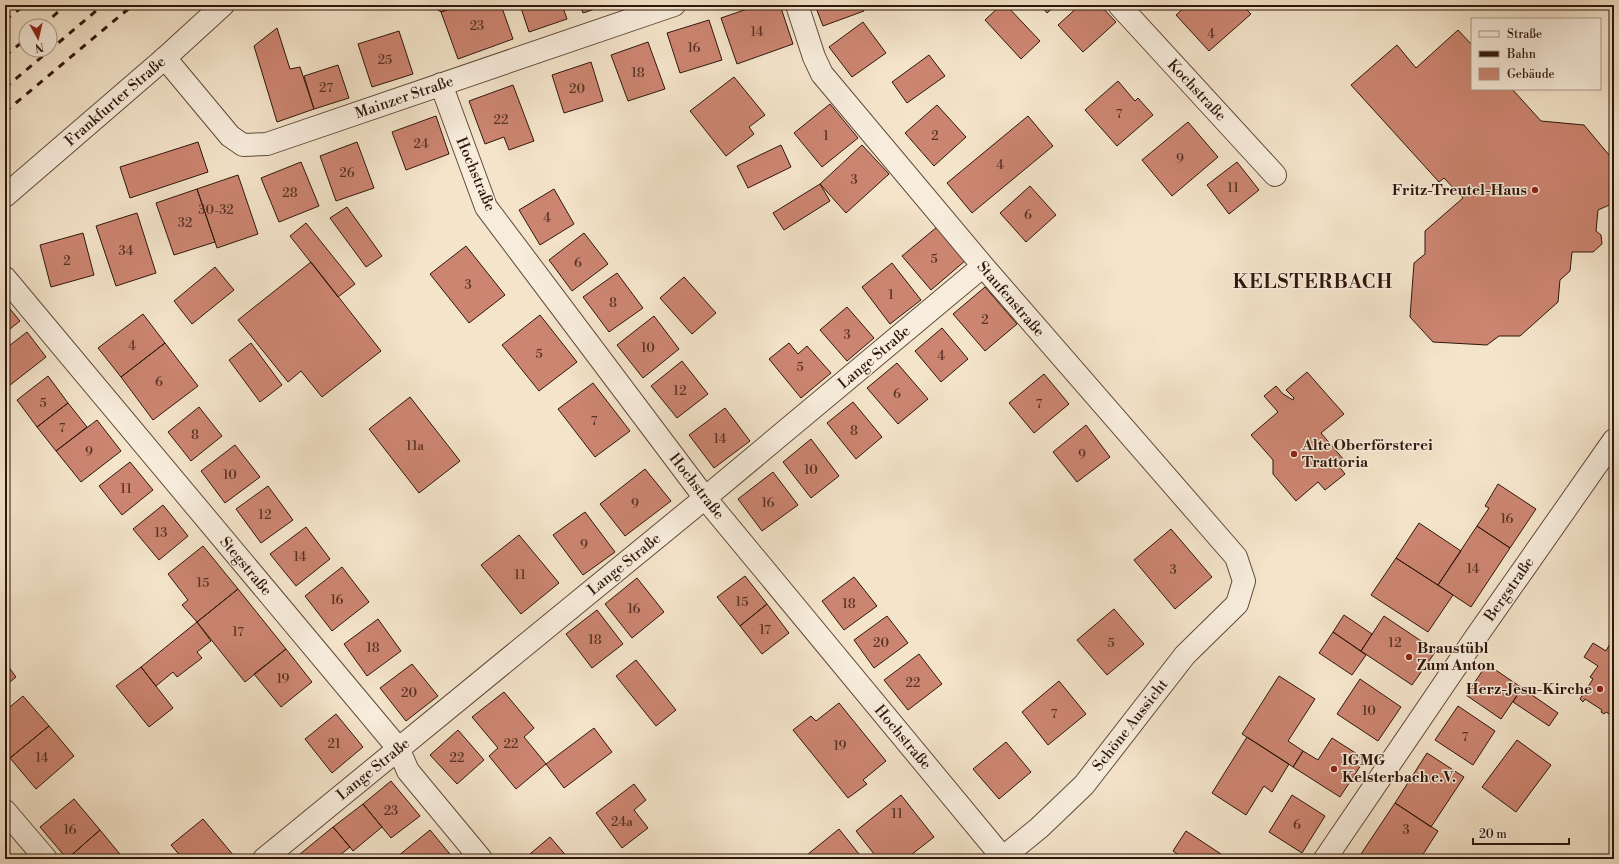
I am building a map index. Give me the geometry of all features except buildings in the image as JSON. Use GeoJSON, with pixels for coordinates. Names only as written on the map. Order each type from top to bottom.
{"type":"FeatureCollection","features":[{"type":"Feature","properties":{"kind":"street","name":"Frankfurter Straße"},"geometry":{"type":"LineString","coordinates":[[5,196],[165,58],[223,5]]}},
{"type":"Feature","properties":{"kind":"street","name":"Mainzer Straße"},"geometry":{"type":"LineString","coordinates":[[165,58],[230,136],[243,145],[267,144],[674,5]]}},
{"type":"Feature","properties":{"kind":"street","name":"Staufenstraße"},"geometry":{"type":"LineString","coordinates":[[797,5],[814,57],[822,74],[983,266],[1236,557],[1244,581]]}},
{"type":"Feature","properties":{"kind":"street","name":"Kochstraße"},"geometry":{"type":"LineString","coordinates":[[1119,5],[1275,175]]}},
{"type":"Feature","properties":{"kind":"street","name":"Hochstraße"},"geometry":{"type":"LineString","coordinates":[[441,84],[486,207],[705,498],[1002,858]]}},
{"type":"Feature","properties":{"kind":"street","name":"Lange Straße"},"geometry":{"type":"LineString","coordinates":[[264,859],[705,498],[983,266]]}},
{"type":"Feature","properties":{"kind":"street","name":"Stegstraße"},"geometry":{"type":"LineString","coordinates":[[5,278],[398,748],[408,771],[481,859]]}},
{"type":"Feature","properties":{"kind":"street","name":"Bergstraße"},"geometry":{"type":"LineString","coordinates":[[1325,859],[1476,637],[1614,440]]}},
{"type":"Feature","properties":{"kind":"street","name":"Schöne Aussicht"},"geometry":{"type":"LineString","coordinates":[[1002,858],[1039,828],[1084,785],[1184,655],[1237,604],[1244,581]]}},
{"type":"Feature","properties":{"kind":"street"},"geometry":{"type":"LineString","coordinates":[[5,811],[46,859]]}},
{"type":"Feature","properties":{"kind":"railway"},"geometry":{"type":"LineString","coordinates":[[5,20],[25,5]]}},
{"type":"Feature","properties":{"kind":"railway"},"geometry":{"type":"LineString","coordinates":[[51,18],[66,5]]}},
{"type":"Feature","properties":{"kind":"railway"},"geometry":{"type":"LineString","coordinates":[[5,88],[103,5]]}},
{"type":"Feature","properties":{"kind":"railway"},"geometry":{"type":"LineString","coordinates":[[5,112],[133,5]]}},
{"type":"Feature","properties":{"kind":"railway"},"geometry":{"type":"LineString","coordinates":[[5,56],[18,45]]}},
{"type":"Feature","properties":{"kind":"place","name":"Fritz-Treutel-Haus"},"geometry":{"type":"Point","coordinates":[1535,190]}},
{"type":"Feature","properties":{"kind":"place","name":"Alte Oberförsterei Trattoria"},"geometry":{"type":"Point","coordinates":[1294,454]}},
{"type":"Feature","properties":{"kind":"place","name":"Braustübl Zum Anton"},"geometry":{"type":"Point","coordinates":[1409,657]}},
{"type":"Feature","properties":{"kind":"place","name":"Herz-Jesu-Kirche"},"geometry":{"type":"Point","coordinates":[1600,689]}},
{"type":"Feature","properties":{"kind":"place","name":"IGMG Kelsterbach e.V."},"geometry":{"type":"Point","coordinates":[1334,769]}},
{"type":"Feature","properties":{"kind":"district","name":"KELSTERBACH"},"geometry":{"type":"Point","coordinates":[1313,281]}}]}
